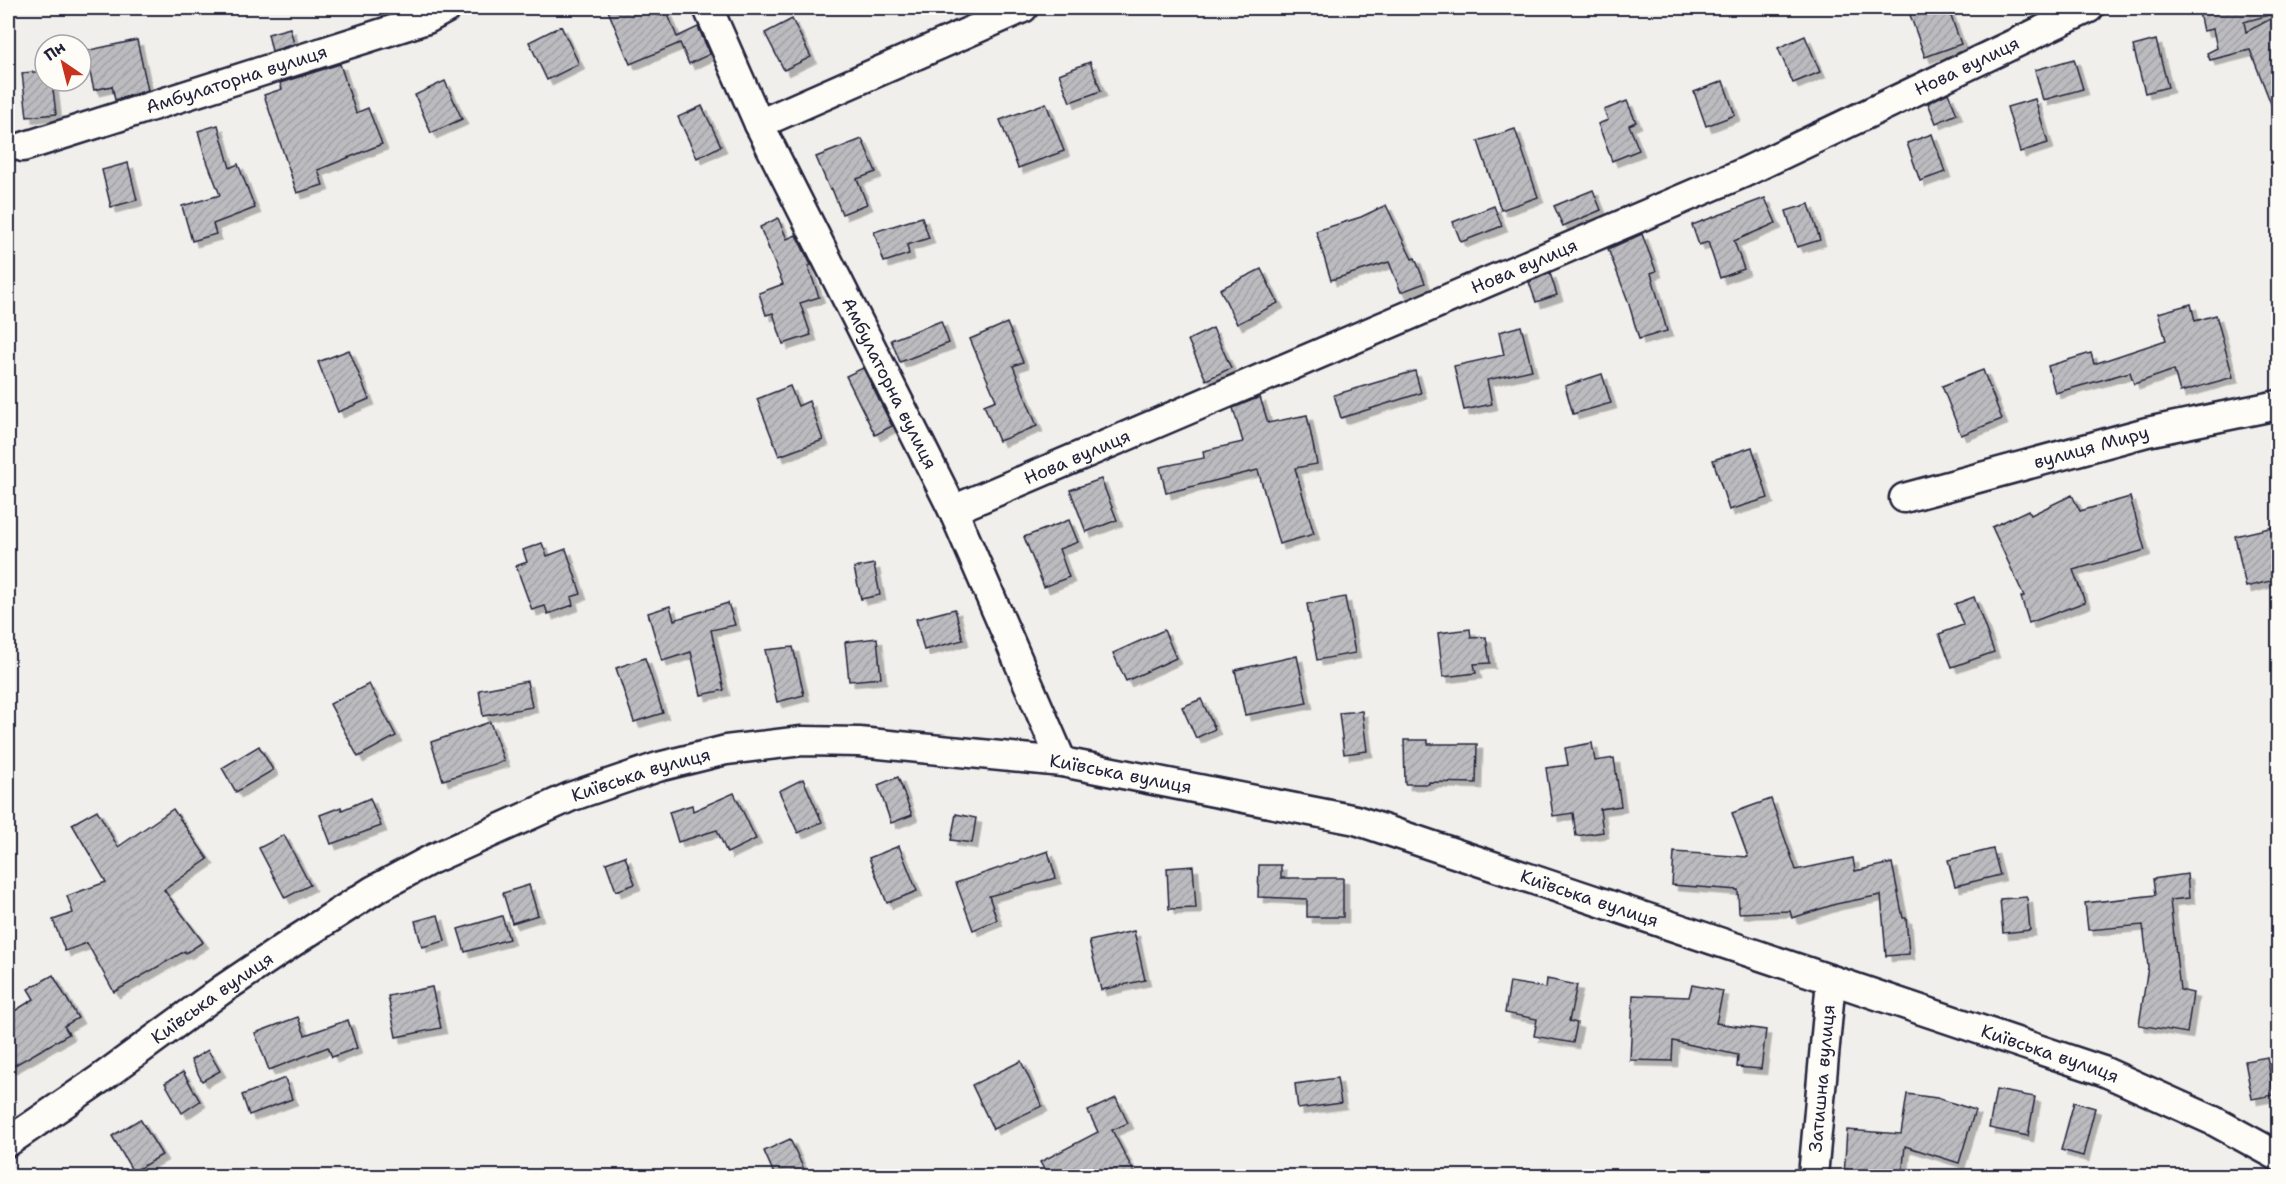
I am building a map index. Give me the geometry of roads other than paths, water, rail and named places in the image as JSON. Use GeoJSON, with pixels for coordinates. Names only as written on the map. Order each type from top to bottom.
{"type":"FeatureCollection","features":[{"type":"Feature","properties":{"kind":"street","name":"Амбулаторна вулиця"},"geometry":{"type":"LineString","coordinates":[[23,147],[427,19],[447,8]]}},
{"type":"Feature","properties":{"kind":"street","name":"Амбулаторна вулиця"},"geometry":{"type":"LineString","coordinates":[[708,8],[759,124],[953,510],[1062,762]]}},
{"type":"Feature","properties":{"kind":"street"},"geometry":{"type":"LineString","coordinates":[[759,124],[1023,8]]}},
{"type":"Feature","properties":{"kind":"street","name":"Нова вулиця"},"geometry":{"type":"LineString","coordinates":[[953,510],[1743,173],[2089,8]]}},
{"type":"Feature","properties":{"kind":"street","name":"вулиця Миру"},"geometry":{"type":"LineString","coordinates":[[1904,498],[2147,432],[2278,405]]}},
{"type":"Feature","properties":{"kind":"street","name":"Київська вулиця"},"geometry":{"type":"LineString","coordinates":[[8,1142],[100,1079],[223,989],[374,890],[430,860],[570,797],[658,767],[726,750],[802,741],[859,742],[1062,762],[1356,820],[2103,1071],[2214,1121],[2278,1156]]}},
{"type":"Feature","properties":{"kind":"street","name":"Затишна вулиця"},"geometry":{"type":"LineString","coordinates":[[1813,1176],[1831,980]]}}]}
